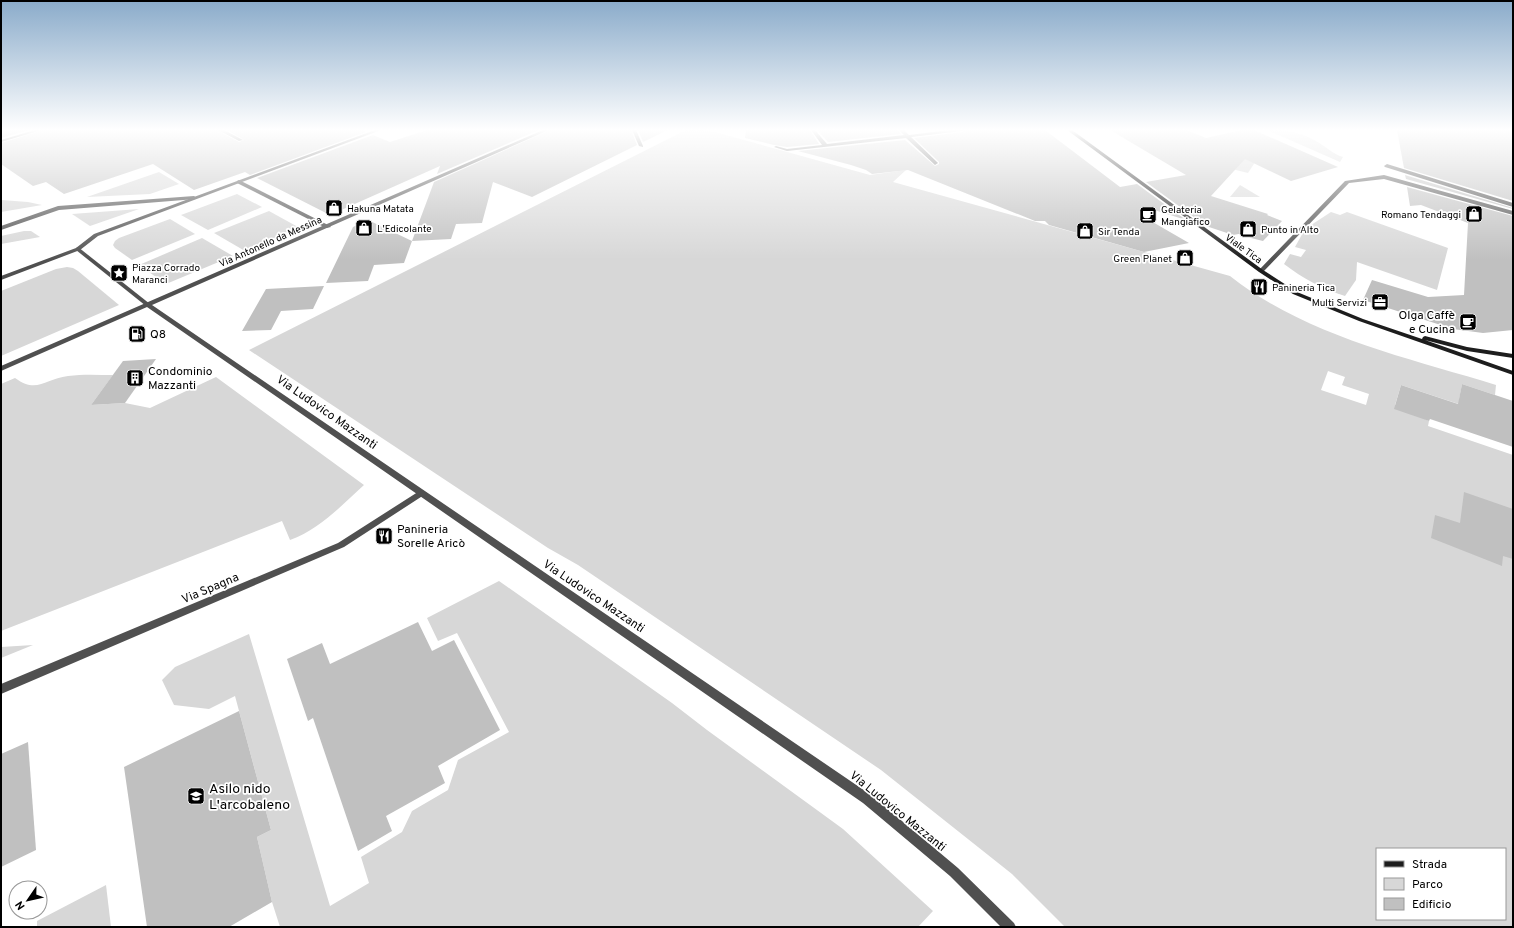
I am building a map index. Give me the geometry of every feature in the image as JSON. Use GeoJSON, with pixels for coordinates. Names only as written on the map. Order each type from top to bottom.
{"type":"FeatureCollection","features":[{"type":"Feature","properties":{"kind":"main road","name":"Viale Tica"},"geometry":{"type":"LineString","coordinates":[[1127,173],[1261,271],[1295,293],[1361,320]]}},
{"type":"Feature","properties":{"kind":"main road"},"geometry":{"type":"LineString","coordinates":[[1361,320],[1467,349],[1513,356]]}},
{"type":"Feature","properties":{"kind":"main road"},"geometry":{"type":"LineString","coordinates":[[1361,320],[1513,373]]}},
{"type":"Feature","properties":{"kind":"street"},"geometry":{"type":"LineString","coordinates":[[1,278],[78,249],[96,235],[262,173]]}},
{"type":"Feature","properties":{"kind":"street","name":"Via Antonello da Messina"},"geometry":{"type":"LineString","coordinates":[[1,369],[449,173]]}},
{"type":"Feature","properties":{"kind":"street"},"geometry":{"type":"LineString","coordinates":[[1411,173],[1513,205]]}},
{"type":"Feature","properties":{"kind":"street"},"geometry":{"type":"LineString","coordinates":[[1261,271],[1347,182],[1384,177],[1513,212]]}},
{"type":"Feature","properties":{"kind":"street"},"geometry":{"type":"LineString","coordinates":[[239,182],[328,227]]}},
{"type":"Feature","properties":{"kind":"street"},"geometry":{"type":"LineString","coordinates":[[1,228],[58,208],[194,198]]}},
{"type":"Feature","properties":{"kind":"street","name":"Via Ludovico Mazzanti"},"geometry":{"type":"LineString","coordinates":[[78,249],[148,305],[867,800],[954,872],[1010,927]]}},
{"type":"Feature","properties":{"kind":"street","name":"Via Spagna"},"geometry":{"type":"LineString","coordinates":[[1,689],[341,545],[421,493]]}},
{"type":"Feature","properties":{"kind":"green space"},"geometry":{"type":"Polygon","coordinates":[[[155,173],[161,173],[179,184],[150,194],[87,197],[155,173]]]}},
{"type":"Feature","properties":{"kind":"green space"},"geometry":{"type":"Polygon","coordinates":[[[600,173],[864,173],[870,175],[902,173],[893,182],[1230,276],[1260,297],[1291,314],[1324,329],[1392,354],[1496,385],[1495,395],[1462,384],[1459,400],[1492,415],[1401,385],[1395,405],[1429,421],[1428,426],[1513,455],[1513,927],[1065,927],[1012,874],[881,770],[578,565],[548,548],[249,350],[600,173]],[[1328,371],[1321,390],[1366,405],[1369,394],[1342,385],[1345,377],[1328,371]]]}},
{"type":"Feature","properties":{"kind":"green space"},"geometry":{"type":"Polygon","coordinates":[[[1240,185],[1260,197],[1230,197],[1240,185]]]}},
{"type":"Feature","properties":{"kind":"green space"},"geometry":{"type":"Polygon","coordinates":[[[237,194],[262,207],[208,230],[181,215],[237,194]]]}},
{"type":"Feature","properties":{"kind":"green space"},"geometry":{"type":"Polygon","coordinates":[[[1,200],[28,202],[42,205],[1,212],[1,200]]]}},
{"type":"Feature","properties":{"kind":"green space"},"geometry":{"type":"Polygon","coordinates":[[[139,209],[90,226],[72,214],[139,209]]]}},
{"type":"Feature","properties":{"kind":"green space"},"geometry":{"type":"Polygon","coordinates":[[[269,211],[298,227],[245,251],[214,233],[269,211]]]}},
{"type":"Feature","properties":{"kind":"green space"},"geometry":{"type":"Polygon","coordinates":[[[1331,212],[1340,215],[1347,212],[1448,248],[1437,290],[1357,262],[1356,280],[1345,296],[1313,283],[1284,264],[1290,254],[1301,257],[1306,250],[1295,247],[1305,229],[1331,212]]]}},
{"type":"Feature","properties":{"kind":"green space"},"geometry":{"type":"Polygon","coordinates":[[[170,219],[195,234],[132,260],[113,245],[119,238],[170,219]]]}},
{"type":"Feature","properties":{"kind":"green space"},"geometry":{"type":"Polygon","coordinates":[[[31,231],[40,237],[1,244],[1,236],[31,231]]]}},
{"type":"Feature","properties":{"kind":"green space"},"geometry":{"type":"Polygon","coordinates":[[[202,238],[233,256],[166,284],[139,265],[202,238]]]}},
{"type":"Feature","properties":{"kind":"green space"},"geometry":{"type":"Polygon","coordinates":[[[67,267],[78,271],[119,305],[1,356],[1,291],[56,269],[67,267]]]}},
{"type":"Feature","properties":{"kind":"green space"},"geometry":{"type":"Polygon","coordinates":[[[113,375],[91,405],[125,403],[150,408],[216,377],[364,485],[321,523],[311,530],[290,540],[282,521],[1,631],[1,384],[15,378],[23,383],[35,385],[68,376],[113,375]]]}},
{"type":"Feature","properties":{"kind":"green space"},"geometry":{"type":"Polygon","coordinates":[[[499,581],[672,703],[843,829],[933,911],[918,927],[280,927],[272,902],[257,837],[271,830],[235,696],[209,709],[174,705],[162,680],[175,667],[249,634],[330,906],[369,883],[361,857],[402,832],[412,811],[448,790],[458,760],[509,732],[457,633],[438,641],[427,618],[499,581]]]}},
{"type":"Feature","properties":{"kind":"green space"},"geometry":{"type":"Polygon","coordinates":[[[33,645],[1,658],[1,647],[33,645]]]}},
{"type":"Feature","properties":{"kind":"green space"},"geometry":{"type":"Polygon","coordinates":[[[106,885],[111,927],[37,927],[37,921],[48,920],[48,915],[106,885]]]}},
{"type":"Feature","properties":{"kind":"building"},"geometry":{"type":"Polygon","coordinates":[[[15,173],[125,173],[64,194],[46,182],[33,186],[15,173]]]}},
{"type":"Feature","properties":{"kind":"building"},"geometry":{"type":"Polygon","coordinates":[[[168,173],[241,173],[194,190],[168,173]]]}},
{"type":"Feature","properties":{"kind":"building"},"geometry":{"type":"Polygon","coordinates":[[[270,173],[424,173],[330,215],[257,178],[270,173]]]}},
{"type":"Feature","properties":{"kind":"building"},"geometry":{"type":"Polygon","coordinates":[[[453,173],[580,173],[532,197],[493,182],[482,223],[456,224],[451,239],[412,241],[434,182],[453,173]]]}},
{"type":"Feature","properties":{"kind":"building"},"geometry":{"type":"Polygon","coordinates":[[[916,173],[1102,173],[1120,187],[1137,184],[1186,220],[1148,208],[1144,217],[1189,243],[1144,252],[1049,225],[1045,221],[1035,221],[916,173]]]}},
{"type":"Feature","properties":{"kind":"building"},"geometry":{"type":"Polygon","coordinates":[[[1183,173],[1232,173],[1211,196],[1268,214],[1267,215],[1282,221],[1263,241],[1251,238],[1244,233],[1233,235],[1206,226],[1146,182],[1186,175],[1183,173]]]}},
{"type":"Feature","properties":{"kind":"building"},"geometry":{"type":"Polygon","coordinates":[[[1275,173],[1317,173],[1291,181],[1275,173]]]}},
{"type":"Feature","properties":{"kind":"building"},"geometry":{"type":"Polygon","coordinates":[[[1422,173],[1513,173],[1513,201],[1422,173]]]}},
{"type":"Feature","properties":{"kind":"building"},"geometry":{"type":"Polygon","coordinates":[[[1405,175],[1513,208],[1513,209],[1406,179],[1405,175]]]}},
{"type":"Feature","properties":{"kind":"building"},"geometry":{"type":"Polygon","coordinates":[[[1407,187],[1513,216],[1513,330],[1483,333],[1453,329],[1363,300],[1372,280],[1428,297],[1464,295],[1468,223],[1421,205],[1410,206],[1407,187]]]}},
{"type":"Feature","properties":{"kind":"building"},"geometry":{"type":"Polygon","coordinates":[[[368,220],[412,241],[404,263],[374,265],[368,281],[326,283],[353,227],[368,220]]]}},
{"type":"Feature","properties":{"kind":"building"},"geometry":{"type":"Polygon","coordinates":[[[324,286],[313,309],[281,311],[271,330],[242,331],[266,289],[324,286]]]}},
{"type":"Feature","properties":{"kind":"building"},"geometry":{"type":"Polygon","coordinates":[[[156,359],[125,403],[91,405],[123,361],[156,359]]]}},
{"type":"Feature","properties":{"kind":"building"},"geometry":{"type":"Polygon","coordinates":[[[1462,384],[1513,401],[1513,447],[1430,419],[1429,421],[1394,409],[1401,385],[1458,404],[1462,384]]]}},
{"type":"Feature","properties":{"kind":"building"},"geometry":{"type":"Polygon","coordinates":[[[1464,492],[1513,509],[1513,559],[1503,556],[1502,566],[1431,538],[1435,515],[1460,523],[1464,492]]]}},
{"type":"Feature","properties":{"kind":"building"},"geometry":{"type":"Polygon","coordinates":[[[418,622],[432,651],[454,640],[500,730],[438,766],[445,783],[386,816],[392,831],[358,851],[313,718],[308,721],[287,659],[322,643],[330,664],[418,622]]]}},
{"type":"Feature","properties":{"kind":"building"},"geometry":{"type":"Polygon","coordinates":[[[239,711],[271,830],[257,837],[272,902],[229,927],[147,927],[124,767],[239,711]]]}},
{"type":"Feature","properties":{"kind":"building"},"geometry":{"type":"Polygon","coordinates":[[[28,742],[36,850],[1,867],[1,754],[28,742]]]}},
{"type":"Feature","properties":{"kind":"place","name":"Hakuna Matata"},"geometry":{"type":"Point","coordinates":[334,208]}},
{"type":"Feature","properties":{"kind":"place","name":"Romano Tendaggi"},"geometry":{"type":"Point","coordinates":[1474,214]}},
{"type":"Feature","properties":{"kind":"place","name":"Gelateria Mangiafico"},"geometry":{"type":"Point","coordinates":[1148,215]}},
{"type":"Feature","properties":{"kind":"place","name":"L'Edicolante"},"geometry":{"type":"Point","coordinates":[364,228]}},
{"type":"Feature","properties":{"kind":"place","name":"Punto in Alto"},"geometry":{"type":"Point","coordinates":[1248,229]}},
{"type":"Feature","properties":{"kind":"place","name":"Sir Tenda"},"geometry":{"type":"Point","coordinates":[1085,231]}},
{"type":"Feature","properties":{"kind":"place","name":"Green Planet"},"geometry":{"type":"Point","coordinates":[1185,258]}},
{"type":"Feature","properties":{"kind":"place","name":"Piazza Corrado Maranci"},"geometry":{"type":"Point","coordinates":[119,273]}},
{"type":"Feature","properties":{"kind":"place","name":"Panineria Tica"},"geometry":{"type":"Point","coordinates":[1259,287]}},
{"type":"Feature","properties":{"kind":"place","name":"Multi Servizi"},"geometry":{"type":"Point","coordinates":[1380,302]}},
{"type":"Feature","properties":{"kind":"place","name":"Olga Caffè e Cucina"},"geometry":{"type":"Point","coordinates":[1468,322]}},
{"type":"Feature","properties":{"kind":"place","name":"Q8"},"geometry":{"type":"Point","coordinates":[137,334]}},
{"type":"Feature","properties":{"kind":"place","name":"Condominio Mazzanti"},"geometry":{"type":"Point","coordinates":[135,378]}},
{"type":"Feature","properties":{"kind":"place","name":"Panineria Sorelle Aricò"},"geometry":{"type":"Point","coordinates":[384,536]}},
{"type":"Feature","properties":{"kind":"place","name":"Asilo nido L'arcobaleno"},"geometry":{"type":"Point","coordinates":[196,796]}}]}
